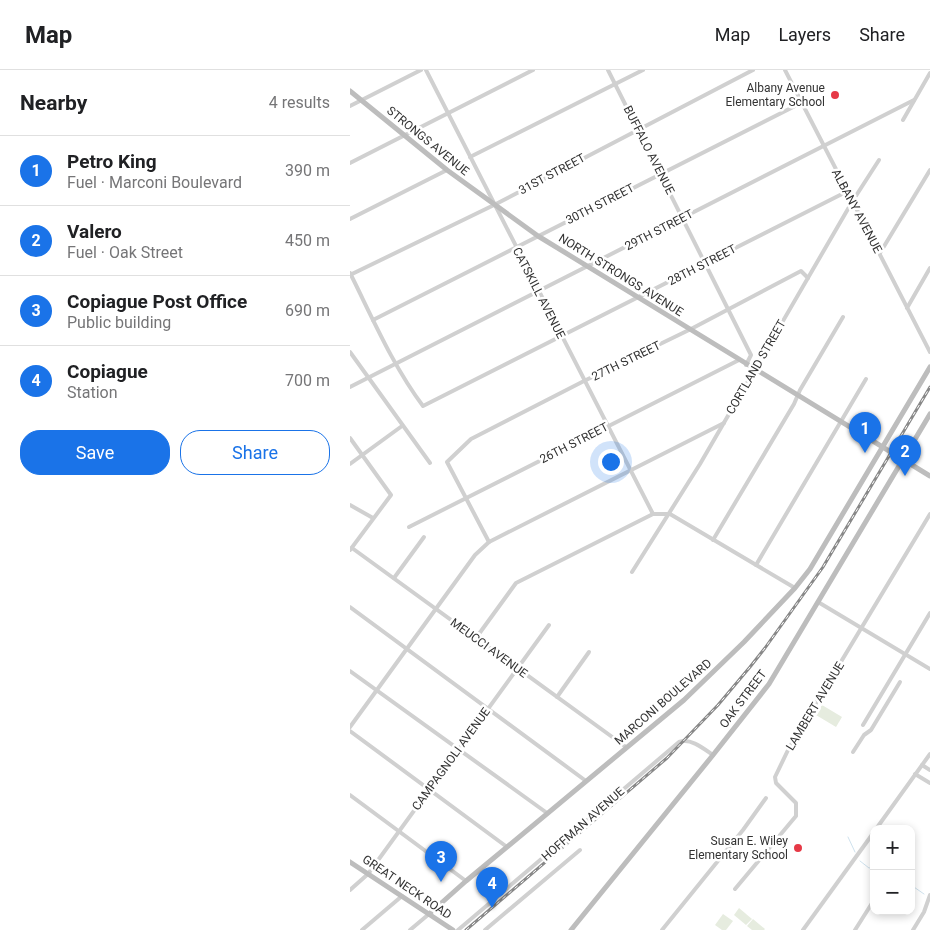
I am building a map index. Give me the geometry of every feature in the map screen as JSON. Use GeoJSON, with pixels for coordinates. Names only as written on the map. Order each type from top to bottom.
{"type":"FeatureCollection","features":[{"type":"Feature","properties":{"kind":"street"},"geometry":{"type":"LineString","coordinates":[[350,106],[421,70]]}},
{"type":"Feature","properties":{"kind":"street","name":"CATSKILL AVENUE"},"geometry":{"type":"LineString","coordinates":[[426,70],[607,426],[654,514]]}},
{"type":"Feature","properties":{"kind":"street"},"geometry":{"type":"LineString","coordinates":[[350,163],[533,70]]}},
{"type":"Feature","properties":{"kind":"street","name":"BUFFALO AVENUE"},"geometry":{"type":"LineString","coordinates":[[608,70],[751,355],[746,365]]}},
{"type":"Feature","properties":{"kind":"street"},"geometry":{"type":"LineString","coordinates":[[470,157],[643,70]]}},
{"type":"Feature","properties":{"kind":"street","name":"31ST STREET"},"geometry":{"type":"LineString","coordinates":[[350,275],[494,205],[753,70]]}},
{"type":"Feature","properties":{"kind":"street","name":"ALBANY AVENUE"},"geometry":{"type":"LineString","coordinates":[[785,70],[846,192],[930,352]]}},
{"type":"Feature","properties":{"kind":"street"},"geometry":{"type":"LineString","coordinates":[[903,120],[930,73]]}},
{"type":"Feature","properties":{"kind":"street","name":"STRONGS AVENUE"},"geometry":{"type":"LineString","coordinates":[[350,91],[404,136],[494,205]]}},
{"type":"Feature","properties":{"kind":"street","name":"29TH STREET"},"geometry":{"type":"LineString","coordinates":[[350,387],[914,100]]}},
{"type":"Feature","properties":{"kind":"street","name":"30TH STREET"},"geometry":{"type":"LineString","coordinates":[[373,320],[801,103]]}},
{"type":"Feature","properties":{"kind":"street","name":"CORTLAND STREET"},"geometry":{"type":"LineString","coordinates":[[632,572],[670,514],[807,276],[878,160]]}},
{"type":"Feature","properties":{"kind":"street"},"geometry":{"type":"LineString","coordinates":[[350,219],[447,170]]}},
{"type":"Feature","properties":{"kind":"street"},"geometry":{"type":"LineString","coordinates":[[880,254],[930,170]]}},
{"type":"Feature","properties":{"kind":"street","name":"28TH STREET"},"geometry":{"type":"LineString","coordinates":[[396,364],[407,384],[423,406],[846,192]]}},
{"type":"Feature","properties":{"kind":"street","name":"NORTH STRONGS AVENUE"},"geometry":{"type":"LineString","coordinates":[[494,205],[538,236],[798,397],[930,476]]}},
{"type":"Feature","properties":{"kind":"street"},"geometry":{"type":"LineString","coordinates":[[907,308],[930,268]]}},
{"type":"Feature","properties":{"kind":"street","name":"27TH STREET"},"geometry":{"type":"LineString","coordinates":[[466,498],[447,462],[470,439],[584,381],[691,330],[801,271],[807,276]]}},
{"type":"Feature","properties":{"kind":"street"},"geometry":{"type":"LineString","coordinates":[[350,275],[396,364]]}},
{"type":"Feature","properties":{"kind":"street"},"geometry":{"type":"LineString","coordinates":[[713,540],[843,317]]}},
{"type":"Feature","properties":{"kind":"street"},"geometry":{"type":"LineString","coordinates":[[350,352],[430,463]]}},
{"type":"Feature","properties":{"kind":"street","name":"26TH STREET"},"geometry":{"type":"LineString","coordinates":[[409,527],[738,360]]}},
{"type":"Feature","properties":{"kind":"street","name":"MARCONI BOULEVARD"},"geometry":{"type":"LineString","coordinates":[[410,930],[466,881],[684,700],[795,588],[810,569],[930,367]]}},
{"type":"Feature","properties":{"kind":"street"},"geometry":{"type":"LineString","coordinates":[[756,565],[866,379]]}},
{"type":"Feature","properties":{"kind":"street","name":"OAK STREET"},"geometry":{"type":"LineString","coordinates":[[570,930],[769,684],[930,414]]}},
{"type":"Feature","properties":{"kind":"street"},"geometry":{"type":"LineString","coordinates":[[350,726],[475,555],[489,542],[724,423]]}},
{"type":"Feature","properties":{"kind":"street"},"geometry":{"type":"LineString","coordinates":[[350,464],[402,426]]}},
{"type":"Feature","properties":{"kind":"street"},"geometry":{"type":"LineString","coordinates":[[350,438],[391,495],[351,549]]}},
{"type":"Feature","properties":{"kind":"street"},"geometry":{"type":"LineString","coordinates":[[466,498],[489,542]]}},
{"type":"Feature","properties":{"kind":"street"},"geometry":{"type":"LineString","coordinates":[[350,505],[373,518]]}},
{"type":"Feature","properties":{"kind":"street"},"geometry":{"type":"LineString","coordinates":[[476,638],[516,584],[654,514],[670,514],[795,588]]}},
{"type":"Feature","properties":{"kind":"street","name":"LAMBERT AVENUE"},"geometry":{"type":"LineString","coordinates":[[735,889],[796,816],[796,803],[776,783],[775,777],[789,748],[930,514]]}},
{"type":"Feature","properties":{"kind":"street"},"geometry":{"type":"LineString","coordinates":[[394,578],[424,538]]}},
{"type":"Feature","properties":{"kind":"street","name":"MEUCCI AVENUE"},"geometry":{"type":"LineString","coordinates":[[351,549],[394,578],[626,748]]}},
{"type":"Feature","properties":{"kind":"street"},"geometry":{"type":"LineString","coordinates":[[818,602],[930,668]]}},
{"type":"Feature","properties":{"kind":"street"},"geometry":{"type":"LineString","coordinates":[[350,607],[586,781]]}},
{"type":"Feature","properties":{"kind":"street"},"geometry":{"type":"LineString","coordinates":[[863,724],[930,613]]}},
{"type":"Feature","properties":{"kind":"street","name":"CAMPAGNOLI AVENUE"},"geometry":{"type":"LineString","coordinates":[[350,890],[368,874],[549,625]]}},
{"type":"Feature","properties":{"kind":"street"},"geometry":{"type":"LineString","coordinates":[[557,697],[589,652]]}},
{"type":"Feature","properties":{"kind":"street"},"geometry":{"type":"LineString","coordinates":[[350,671],[547,814]]}},
{"type":"Feature","properties":{"kind":"street"},"geometry":{"type":"LineString","coordinates":[[854,752],[864,735],[871,730],[900,682]]}},
{"type":"Feature","properties":{"kind":"street"},"geometry":{"type":"LineString","coordinates":[[350,731],[507,847]]}},
{"type":"Feature","properties":{"kind":"street","name":"HOFFMAN AVENUE"},"geometry":{"type":"LineString","coordinates":[[458,930],[678,742],[684,740],[699,745],[713,755]]}},
{"type":"Feature","properties":{"kind":"street"},"geometry":{"type":"LineString","coordinates":[[879,825],[930,754]]}},
{"type":"Feature","properties":{"kind":"street"},"geometry":{"type":"LineString","coordinates":[[922,765],[930,770]]}},
{"type":"Feature","properties":{"kind":"street"},"geometry":{"type":"LineString","coordinates":[[915,774],[930,783]]}},
{"type":"Feature","properties":{"kind":"street"},"geometry":{"type":"LineString","coordinates":[[350,795],[466,881]]}},
{"type":"Feature","properties":{"kind":"street"},"geometry":{"type":"LineString","coordinates":[[662,930],[743,830],[766,798]]}},
{"type":"Feature","properties":{"kind":"street"},"geometry":{"type":"LineString","coordinates":[[803,930],[870,837]]}},
{"type":"Feature","properties":{"kind":"street"},"geometry":{"type":"LineString","coordinates":[[485,930],[580,850]]}},
{"type":"Feature","properties":{"kind":"street","name":"GREAT NECK ROAD"},"geometry":{"type":"LineString","coordinates":[[350,862],[453,930]]}},
{"type":"Feature","properties":{"kind":"street"},"geometry":{"type":"LineString","coordinates":[[913,930],[924,912],[930,895]]}},
{"type":"Feature","properties":{"kind":"street"},"geometry":{"type":"LineString","coordinates":[[362,930],[402,896]]}},
{"type":"Feature","properties":{"kind":"street"},"geometry":{"type":"LineString","coordinates":[[856,930],[870,907]]}},
{"type":"Feature","properties":{"kind":"shaded area"},"geometry":{"type":"Polygon","coordinates":[[[822,705],[842,717],[836,727],[816,715],[822,705]]]}},
{"type":"Feature","properties":{"kind":"shaded area"},"geometry":{"type":"Polygon","coordinates":[[[739,908],[752,919],[746,925],[734,915],[739,908]]]}},
{"type":"Feature","properties":{"kind":"shaded area"},"geometry":{"type":"Polygon","coordinates":[[[723,914],[733,921],[726,930],[722,930],[715,925],[723,914]]]}},
{"type":"Feature","properties":{"kind":"shaded area"},"geometry":{"type":"Polygon","coordinates":[[[753,919],[765,929],[752,930],[747,926],[753,919]]]}},
{"type":"Feature","properties":{"kind":"waterway"},"geometry":{"type":"LineString","coordinates":[[848,837],[855,852]]}},
{"type":"Feature","properties":{"kind":"waterway"},"geometry":{"type":"LineString","coordinates":[[860,861],[870,868]]}},
{"type":"Feature","properties":{"kind":"waterway"},"geometry":{"type":"LineString","coordinates":[[915,888],[924,894]]}},
{"type":"Feature","properties":{"kind":"railway"},"geometry":{"type":"LineString","coordinates":[[466,930],[667,758],[718,705],[765,648],[823,567],[930,387]]}},
{"type":"Feature","properties":{"kind":"place","name":"Albany Avenue Elementary School"},"geometry":{"type":"Point","coordinates":[835,95]}},
{"type":"Feature","properties":{"kind":"place","name":"Petro King"},"geometry":{"type":"Point","coordinates":[865,453]}},
{"type":"Feature","properties":{"kind":"place","name":"Valero"},"geometry":{"type":"Point","coordinates":[905,476]}},
{"type":"Feature","properties":{"kind":"place","name":"Susan E. Wiley Elementary School"},"geometry":{"type":"Point","coordinates":[798,848]}},
{"type":"Feature","properties":{"kind":"place","name":"Copiague Post Office"},"geometry":{"type":"Point","coordinates":[441,882]}},
{"type":"Feature","properties":{"kind":"place","name":"Copiague"},"geometry":{"type":"Point","coordinates":[492,908]}}]}
